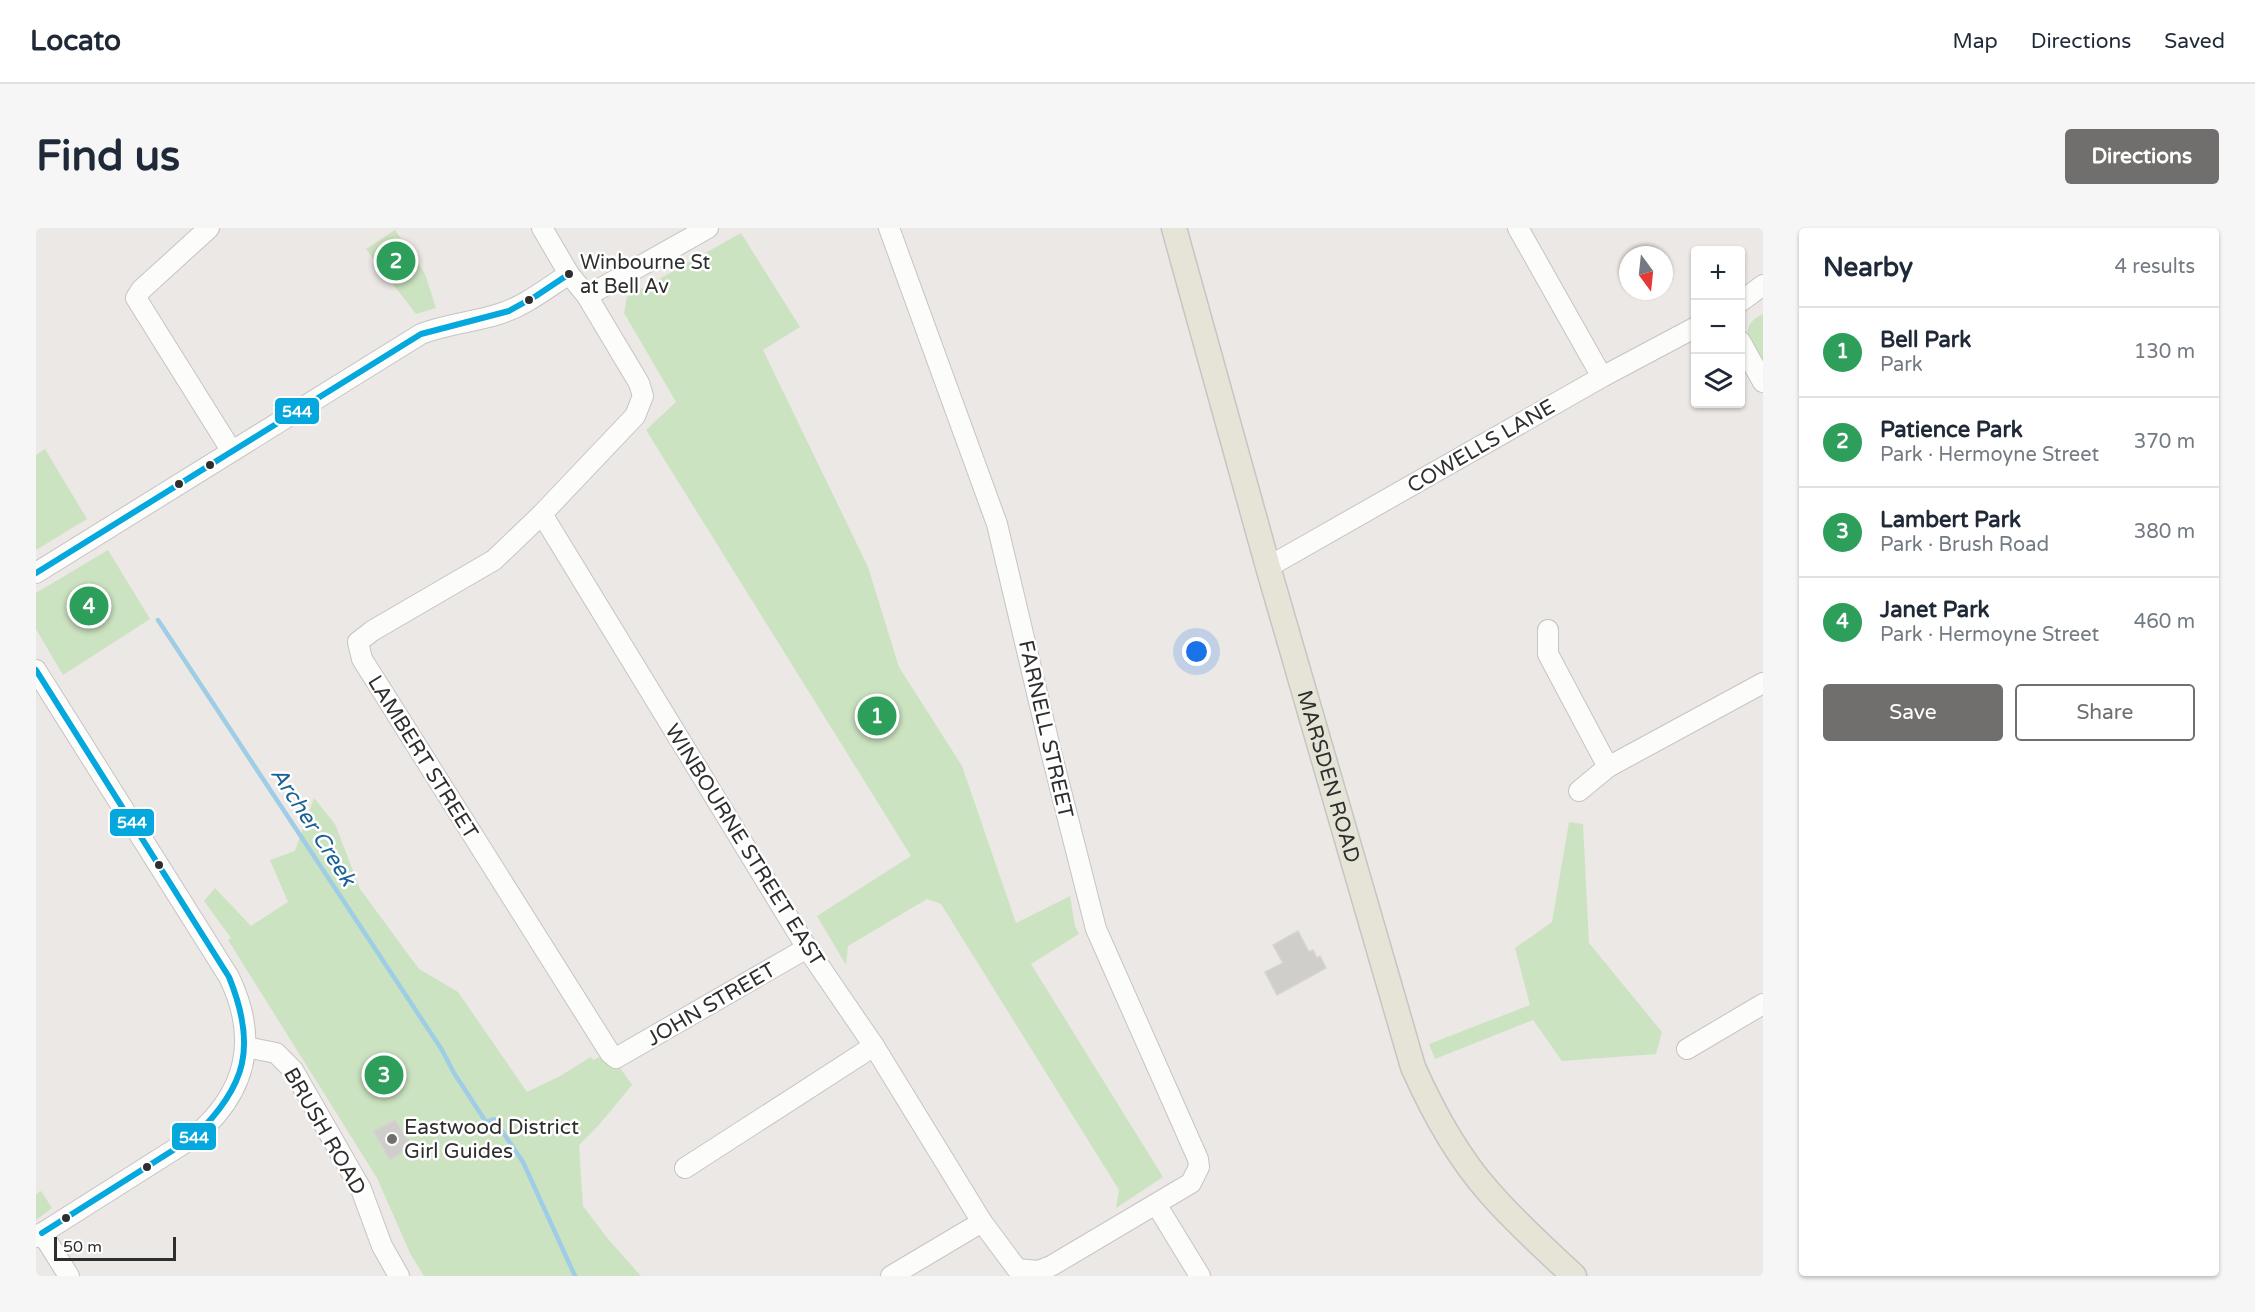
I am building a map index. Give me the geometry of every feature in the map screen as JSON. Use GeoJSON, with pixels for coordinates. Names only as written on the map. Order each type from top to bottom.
{"type":"FeatureCollection","features":[{"type":"Feature","properties":{"kind":"main road","name":"MARSDEN ROAD"},"geometry":{"type":"LineString","coordinates":[[1174,228],[1413,1067],[1443,1126],[1474,1173],[1513,1218],[1574,1276]]}},
{"type":"Feature","properties":{"kind":"street"},"geometry":{"type":"LineString","coordinates":[[209,228],[141,290],[136,298],[231,450]]}},
{"type":"Feature","properties":{"kind":"street"},"geometry":{"type":"LineString","coordinates":[[542,228],[569,274],[587,296],[639,383],[643,396],[635,416],[542,514]]}},
{"type":"Feature","properties":{"kind":"street"},"geometry":{"type":"LineString","coordinates":[[587,296],[708,228]]}},
{"type":"Feature","properties":{"kind":"street","name":"FARNELL STREET"},"geometry":{"type":"LineString","coordinates":[[890,228],[997,524],[1096,929],[1198,1159],[1199,1167],[1191,1183],[1156,1204]]}},
{"type":"Feature","properties":{"kind":"street"},"geometry":{"type":"LineString","coordinates":[[1518,228],[1602,377]]}},
{"type":"Feature","properties":{"kind":"street"},"geometry":{"type":"LineString","coordinates":[[36,573],[421,334],[439,327],[499,314],[520,305],[569,274]]}},
{"type":"Feature","properties":{"kind":"street"},"geometry":{"type":"LineString","coordinates":[[1743,300],[1763,285]]}},
{"type":"Feature","properties":{"kind":"street","name":"COWELLS LANE"},"geometry":{"type":"LineString","coordinates":[[1269,567],[1602,377],[1691,329]]}},
{"type":"Feature","properties":{"kind":"street"},"geometry":{"type":"LineString","coordinates":[[1745,350],[1763,382]]}},
{"type":"Feature","properties":{"kind":"street","name":"WINBOURNE STREET EAST"},"geometry":{"type":"LineString","coordinates":[[542,514],[807,948],[874,1046],[982,1222],[1017,1269],[1038,1270],[1052,1266],[1156,1204]]}},
{"type":"Feature","properties":{"kind":"street","name":"LAMBERT STREET"},"geometry":{"type":"LineString","coordinates":[[542,514],[494,560],[372,631],[358,642],[362,659],[604,1043],[616,1058]]}},
{"type":"Feature","properties":{"kind":"street"},"geometry":{"type":"LineString","coordinates":[[1548,630],[1548,654],[1608,767]]}},
{"type":"Feature","properties":{"kind":"street"},"geometry":{"type":"LineString","coordinates":[[36,670],[229,977],[243,1012],[246,1047],[237,1081],[211,1123],[194,1137],[39,1235],[69,1276]]}},
{"type":"Feature","properties":{"kind":"street"},"geometry":{"type":"LineString","coordinates":[[1579,790],[1608,767],[1763,683]]}},
{"type":"Feature","properties":{"kind":"street","name":"JOHN STREET"},"geometry":{"type":"LineString","coordinates":[[616,1058],[807,948]]}},
{"type":"Feature","properties":{"kind":"street"},"geometry":{"type":"LineString","coordinates":[[1687,1049],[1763,1004]]}},
{"type":"Feature","properties":{"kind":"street"},"geometry":{"type":"LineString","coordinates":[[685,1168],[874,1046]]}},
{"type":"Feature","properties":{"kind":"street","name":"BRUSH ROAD"},"geometry":{"type":"LineString","coordinates":[[246,1047],[276,1053],[293,1070],[361,1189],[382,1246],[399,1276]]}},
{"type":"Feature","properties":{"kind":"street"},"geometry":{"type":"LineString","coordinates":[[1156,1204],[1200,1276]]}},
{"type":"Feature","properties":{"kind":"street"},"geometry":{"type":"LineString","coordinates":[[891,1276],[982,1222]]}},
{"type":"Feature","properties":{"kind":"green space"},"geometry":{"type":"Polygon","coordinates":[[[395,230],[425,274],[436,308],[416,314],[366,249],[395,230]]]}},
{"type":"Feature","properties":{"kind":"green space"},"geometry":{"type":"Polygon","coordinates":[[[741,233],[800,327],[763,350],[868,567],[899,667],[962,766],[1016,923],[1070,896],[1075,926],[1079,934],[1031,964],[1163,1177],[1116,1208],[1119,1190],[941,904],[927,899],[848,946],[846,965],[817,916],[911,856],[646,430],[676,402],[624,313],[627,297],[741,233]]]}},
{"type":"Feature","properties":{"kind":"green space"},"geometry":{"type":"Polygon","coordinates":[[[1763,314],[1763,370],[1751,347],[1748,332],[1749,325],[1754,319],[1763,314]]]}},
{"type":"Feature","properties":{"kind":"green space"},"geometry":{"type":"Polygon","coordinates":[[[45,449],[87,519],[36,550],[36,455],[45,449]]]}},
{"type":"Feature","properties":{"kind":"green space"},"geometry":{"type":"Polygon","coordinates":[[[108,550],[150,619],[63,675],[36,629],[36,593],[108,550]]]}},
{"type":"Feature","properties":{"kind":"green space"},"geometry":{"type":"Polygon","coordinates":[[[314,798],[335,824],[360,889],[419,969],[458,992],[527,1092],[591,1057],[593,1060],[609,1052],[632,1085],[579,1145],[583,1206],[608,1239],[641,1276],[424,1276],[410,1253],[377,1178],[228,940],[231,938],[204,901],[215,888],[251,926],[288,902],[270,860],[295,851],[314,798]]]}},
{"type":"Feature","properties":{"kind":"green space"},"geometry":{"type":"Polygon","coordinates":[[[1569,822],[1583,824],[1589,943],[1662,1032],[1656,1054],[1562,1061],[1533,1020],[1435,1059],[1429,1044],[1530,1005],[1515,948],[1552,922],[1569,822]]]}},
{"type":"Feature","properties":{"kind":"green space"},"geometry":{"type":"Polygon","coordinates":[[[41,1191],[52,1208],[36,1220],[36,1194],[41,1191]]]}},
{"type":"Feature","properties":{"kind":"building"},"geometry":{"type":"Polygon","coordinates":[[[1298,931],[1309,952],[1313,950],[1317,958],[1320,956],[1326,968],[1277,995],[1265,972],[1283,963],[1273,945],[1298,931]]]}},
{"type":"Feature","properties":{"kind":"building","name":"Eastwood District Girl Guides"},"geometry":{"type":"Polygon","coordinates":[[[395,1120],[412,1146],[390,1160],[373,1131],[395,1120]]]}},
{"type":"Feature","properties":{"kind":"waterway","name":"Archer Creek"},"geometry":{"type":"LineString","coordinates":[[158,620],[442,1050],[486,1122],[494,1119],[523,1162],[575,1276]]}},
{"type":"Feature","properties":{"kind":"transit line","name":"544"},"geometry":{"type":"LineString","coordinates":[[36,573],[421,334],[509,311],[569,274]]}},
{"type":"Feature","properties":{"kind":"transit line","name":"544"},"geometry":{"type":"LineString","coordinates":[[36,670],[229,977],[243,1024],[244,1044],[242,1064],[236,1082],[226,1100],[194,1137],[42,1233]]}},
{"type":"Feature","properties":{"kind":"place","name":"Patience Park"},"geometry":{"type":"Point","coordinates":[396,261]}},
{"type":"Feature","properties":{"kind":"place","name":"Winbourne St at Bell Av"},"geometry":{"type":"Point","coordinates":[569,274]}},
{"type":"Feature","properties":{"kind":"place","name":"Janet Park"},"geometry":{"type":"Point","coordinates":[89,606]}},
{"type":"Feature","properties":{"kind":"place","name":"Bell Park"},"geometry":{"type":"Point","coordinates":[877,716]}},
{"type":"Feature","properties":{"kind":"place","name":"Lambert Park"},"geometry":{"type":"Point","coordinates":[384,1075]}},
{"type":"Feature","properties":{"kind":"place","name":"Eastwood District Girl Guides"},"geometry":{"type":"Point","coordinates":[392,1139]}}]}
